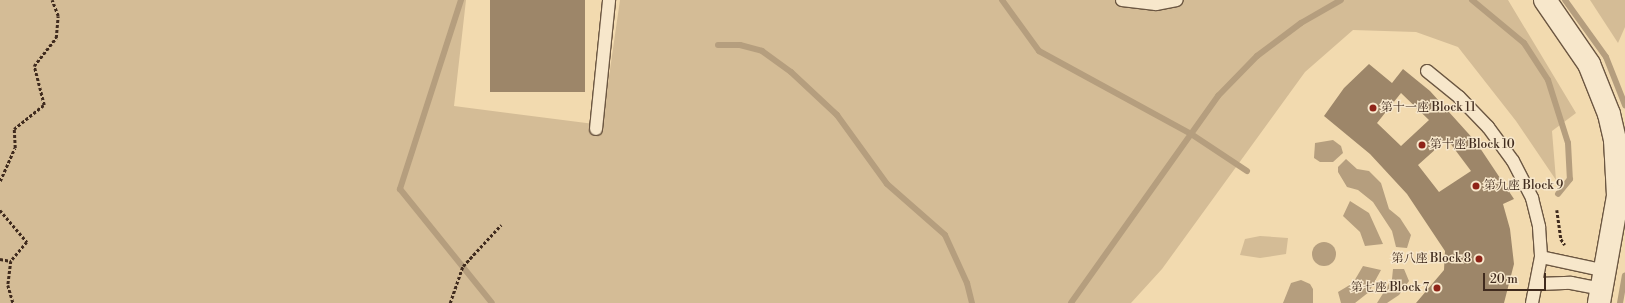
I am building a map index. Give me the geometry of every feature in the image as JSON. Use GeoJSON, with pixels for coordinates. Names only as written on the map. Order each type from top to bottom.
{"type":"FeatureCollection","features":[{"type":"Feature","properties":{"kind":"street"},"geometry":{"type":"LineString","coordinates":[[1545,0],[1589,64],[1610,120],[1618,166],[1618,196],[1603,288]]}},
{"type":"Feature","properties":{"kind":"lane"},"geometry":{"type":"LineString","coordinates":[[596,129],[609,0]]}},
{"type":"Feature","properties":{"kind":"lane"},"geometry":{"type":"LineString","coordinates":[[1122,0],[1156,4],[1177,0]]}},
{"type":"Feature","properties":{"kind":"lane"},"geometry":{"type":"LineString","coordinates":[[1426,71],[1464,102],[1488,127],[1513,161],[1532,198],[1539,227],[1541,257],[1538,284],[1532,303]]}},
{"type":"Feature","properties":{"kind":"lane"},"geometry":{"type":"LineString","coordinates":[[1541,257],[1603,288]]}},
{"type":"Feature","properties":{"kind":"lane"},"geometry":{"type":"LineString","coordinates":[[1538,284],[1571,283],[1603,288]]}},
{"type":"Feature","properties":{"kind":"path"},"geometry":{"type":"LineString","coordinates":[[0,181],[15,148],[14,129],[44,104],[34,66],[56,38],[58,16],[52,0]]}},
{"type":"Feature","properties":{"kind":"path"},"geometry":{"type":"LineString","coordinates":[[0,210],[27,242],[11,261],[8,285],[13,303]]}},
{"type":"Feature","properties":{"kind":"path"},"geometry":{"type":"LineString","coordinates":[[1557,210],[1560,239],[1568,250]]}},
{"type":"Feature","properties":{"kind":"path"},"geometry":{"type":"LineString","coordinates":[[450,303],[463,266],[501,225]]}},
{"type":"Feature","properties":{"kind":"path"},"geometry":{"type":"LineString","coordinates":[[0,259],[11,261]]}},
{"type":"Feature","properties":{"kind":"shaded area"},"geometry":{"type":"Polygon","coordinates":[[[0,0],[466,0],[454,106],[602,125],[620,0],[1508,0],[1576,113],[1552,131],[1556,180],[1516,121],[1458,47],[1416,32],[1353,30],[1305,72],[1162,269],[1131,303],[0,303],[0,0]]]}},
{"type":"Feature","properties":{"kind":"shaded area"},"geometry":{"type":"Polygon","coordinates":[[[1590,0],[1625,0],[1625,27],[1618,43],[1590,0]]]}},
{"type":"Feature","properties":{"kind":"shaded area"},"geometry":{"type":"Polygon","coordinates":[[[1333,140],[1341,146],[1343,153],[1333,162],[1320,162],[1314,158],[1315,143],[1333,140]]]}},
{"type":"Feature","properties":{"kind":"shaded area"},"geometry":{"type":"Polygon","coordinates":[[[1346,159],[1357,169],[1369,171],[1381,183],[1389,209],[1400,218],[1411,235],[1407,248],[1396,247],[1392,231],[1373,202],[1358,190],[1347,187],[1338,172],[1338,167],[1346,159]]]}},
{"type":"Feature","properties":{"kind":"shaded area"},"geometry":{"type":"Polygon","coordinates":[[[1350,201],[1369,213],[1383,244],[1365,246],[1360,232],[1343,216],[1350,201]]]}},
{"type":"Feature","properties":{"kind":"shaded area"},"geometry":{"type":"Polygon","coordinates":[[[1260,236],[1288,238],[1286,254],[1260,258],[1240,255],[1245,239],[1260,236]]]}},
{"type":"Feature","properties":{"kind":"shaded area"},"geometry":{"type":"Polygon","coordinates":[[[1319,242],[1329,242],[1336,249],[1336,259],[1329,266],[1319,266],[1312,259],[1312,249],[1319,242]]]}},
{"type":"Feature","properties":{"kind":"shaded area"},"geometry":{"type":"Polygon","coordinates":[[[1363,266],[1381,270],[1369,292],[1355,303],[1341,303],[1338,292],[1353,283],[1363,266]]]}},
{"type":"Feature","properties":{"kind":"shaded area"},"geometry":{"type":"Polygon","coordinates":[[[1393,269],[1404,269],[1409,281],[1399,295],[1387,303],[1377,303],[1392,279],[1393,269]]]}},
{"type":"Feature","properties":{"kind":"shaded area"},"geometry":{"type":"Polygon","coordinates":[[[1301,280],[1310,284],[1313,289],[1313,303],[1283,303],[1291,283],[1301,280]]]}},
{"type":"Feature","properties":{"kind":"building"},"geometry":{"type":"Polygon","coordinates":[[[490,0],[585,0],[585,92],[490,92],[490,0]]]}},
{"type":"Feature","properties":{"kind":"building"},"geometry":{"type":"Polygon","coordinates":[[[1369,64],[1392,83],[1403,69],[1430,91],[1476,142],[1514,199],[1503,204],[1510,229],[1514,264],[1504,303],[1416,303],[1444,270],[1445,251],[1407,194],[1370,154],[1324,116],[1344,88],[1369,64]],[[1401,93],[1377,123],[1401,146],[1429,120],[1401,93]],[[1447,139],[1418,165],[1439,192],[1471,171],[1447,139]]]}},
{"type":"Feature","properties":{"kind":"waterway"},"geometry":{"type":"LineString","coordinates":[[461,0],[400,189],[492,303]]}},
{"type":"Feature","properties":{"kind":"waterway"},"geometry":{"type":"LineString","coordinates":[[1002,0],[1039,51],[1191,134],[1071,303]]}},
{"type":"Feature","properties":{"kind":"waterway"},"geometry":{"type":"LineString","coordinates":[[1247,171],[1191,134],[1218,96],[1257,56],[1301,23],[1341,0]]}},
{"type":"Feature","properties":{"kind":"waterway"},"geometry":{"type":"LineString","coordinates":[[1472,0],[1524,43],[1548,80],[1568,143],[1570,179],[1558,194]]}},
{"type":"Feature","properties":{"kind":"waterway"},"geometry":{"type":"LineString","coordinates":[[1565,0],[1606,57],[1625,105]]}},
{"type":"Feature","properties":{"kind":"waterway"},"geometry":{"type":"LineString","coordinates":[[718,45],[740,45],[762,51],[791,72],[837,115],[887,184],[945,235],[967,283],[972,303]]}},
{"type":"Feature","properties":{"kind":"waterway"},"geometry":{"type":"LineString","coordinates":[[1620,303],[1625,275]]}},
{"type":"Feature","properties":{"kind":"place","name":"第十一座 Block 11"},"geometry":{"type":"Point","coordinates":[1373,108]}},
{"type":"Feature","properties":{"kind":"place","name":"第十座 Block 10"},"geometry":{"type":"Point","coordinates":[1422,145]}},
{"type":"Feature","properties":{"kind":"place","name":"第九座 Block 9"},"geometry":{"type":"Point","coordinates":[1476,186]}},
{"type":"Feature","properties":{"kind":"place","name":"第八座 Block 8"},"geometry":{"type":"Point","coordinates":[1479,259]}},
{"type":"Feature","properties":{"kind":"place","name":"第七座 Block 7"},"geometry":{"type":"Point","coordinates":[1437,288]}}]}
